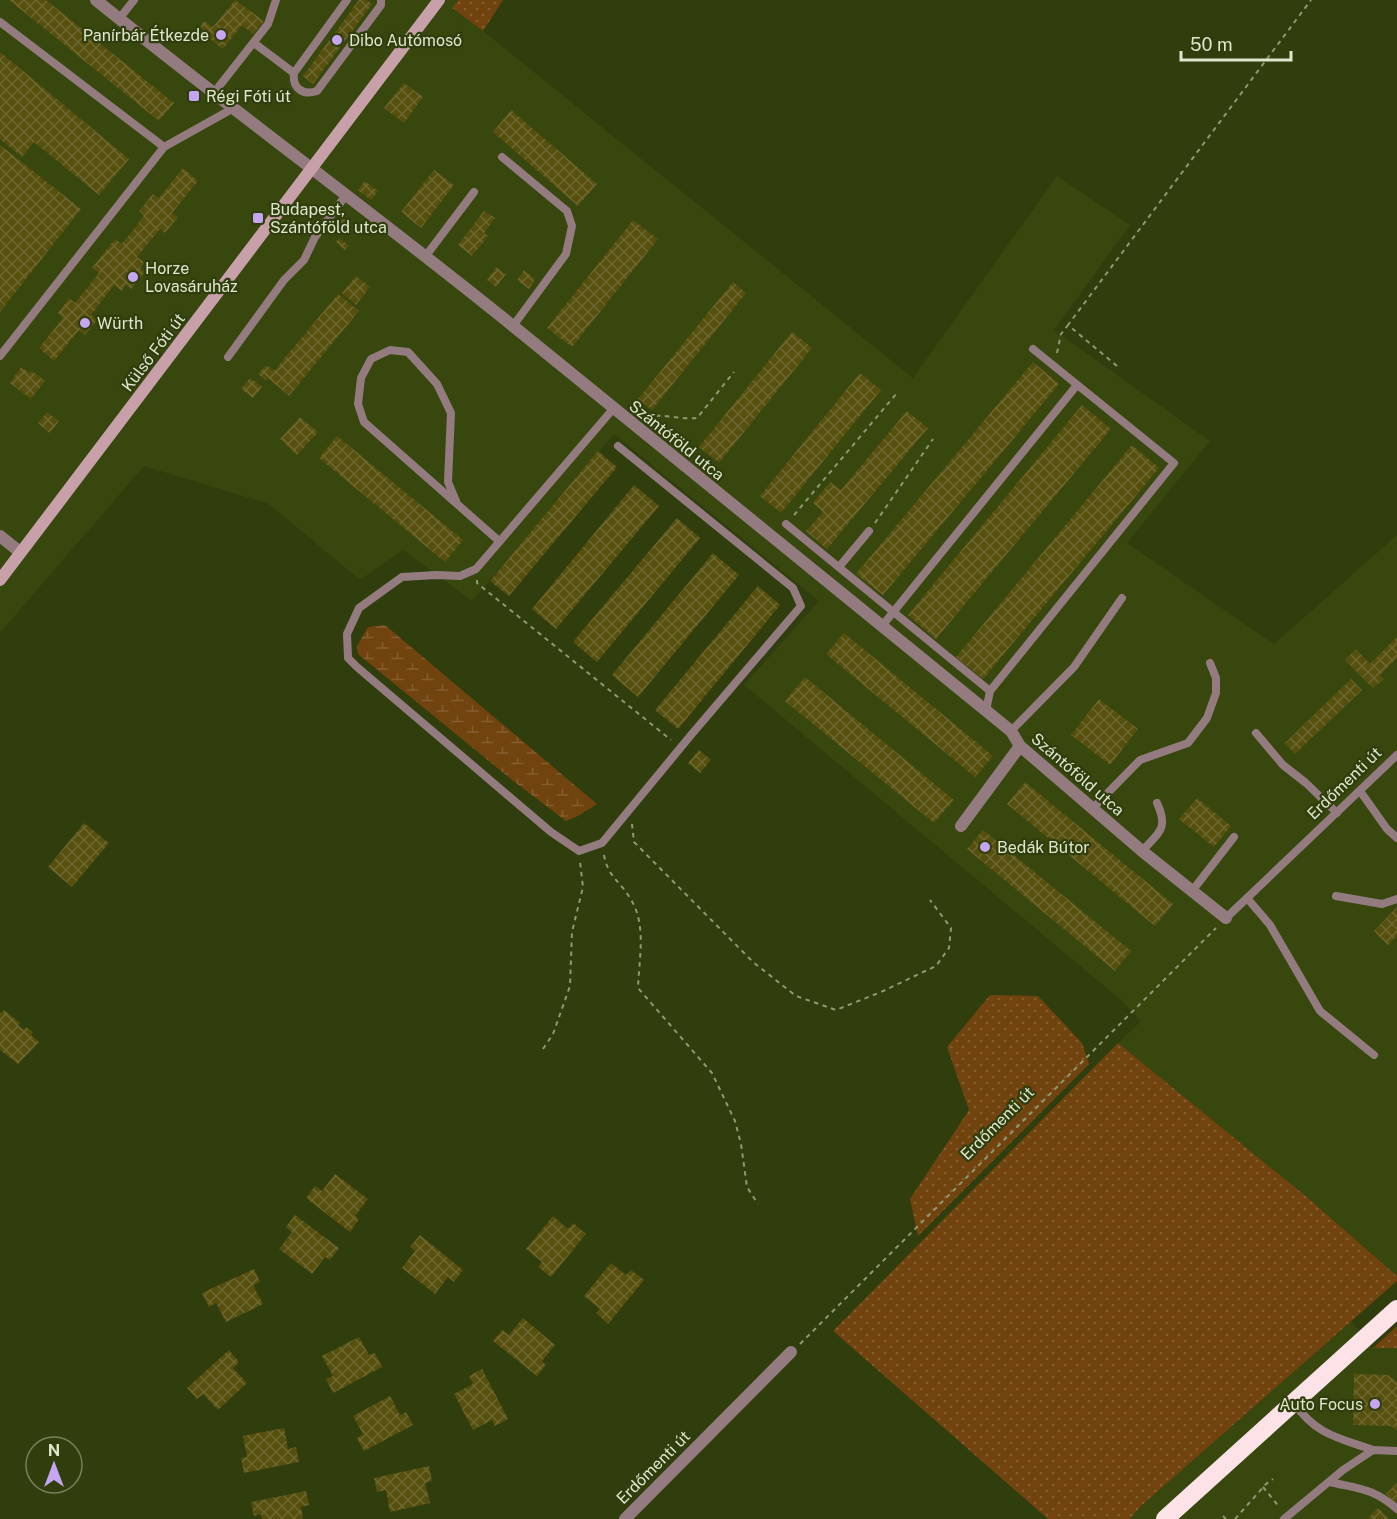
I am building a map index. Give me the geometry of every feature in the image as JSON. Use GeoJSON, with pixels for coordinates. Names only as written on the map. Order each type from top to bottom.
{"type":"FeatureCollection","features":[{"type":"Feature","properties":{"kind":"highway"},"geometry":{"type":"LineString","coordinates":[[1165,1519],[1397,1309]]}},
{"type":"Feature","properties":{"kind":"main road","name":"Külső Fóti út"},"geometry":{"type":"LineString","coordinates":[[0,580],[439,0]]}},
{"type":"Feature","properties":{"kind":"street","name":"Szántóföld utca"},"geometry":{"type":"LineString","coordinates":[[96,0],[232,109],[312,168],[513,326],[1011,731],[1020,746],[1142,851],[1226,918]]}},
{"type":"Feature","properties":{"kind":"street"},"geometry":{"type":"LineString","coordinates":[[0,536],[20,552]]}},
{"type":"Feature","properties":{"kind":"street"},"geometry":{"type":"LineString","coordinates":[[961,826],[1020,746]]}},
{"type":"Feature","properties":{"kind":"street","name":"Erdőmenti út"},"geometry":{"type":"LineString","coordinates":[[625,1519],[791,1352]]}},
{"type":"Feature","properties":{"kind":"lane"},"geometry":{"type":"LineString","coordinates":[[119,19],[134,0]]}},
{"type":"Feature","properties":{"kind":"lane"},"geometry":{"type":"LineString","coordinates":[[213,94],[268,24],[276,0]]}},
{"type":"Feature","properties":{"kind":"lane"},"geometry":{"type":"LineString","coordinates":[[347,0],[294,73],[293,80],[296,87],[302,91],[309,94],[317,91],[381,5],[381,0]]}},
{"type":"Feature","properties":{"kind":"lane"},"geometry":{"type":"LineString","coordinates":[[0,22],[164,147]]}},
{"type":"Feature","properties":{"kind":"lane"},"geometry":{"type":"LineString","coordinates":[[254,43],[294,73]]}},
{"type":"Feature","properties":{"kind":"lane"},"geometry":{"type":"LineString","coordinates":[[0,356],[164,147],[232,109]]}},
{"type":"Feature","properties":{"kind":"lane"},"geometry":{"type":"LineString","coordinates":[[502,157],[567,211],[572,226],[566,254],[513,326]]}},
{"type":"Feature","properties":{"kind":"lane"},"geometry":{"type":"LineString","coordinates":[[425,257],[474,192]]}},
{"type":"Feature","properties":{"kind":"lane"},"geometry":{"type":"LineString","coordinates":[[228,357],[284,279],[304,260],[315,237],[346,195]]}},
{"type":"Feature","properties":{"kind":"lane"},"geometry":{"type":"LineString","coordinates":[[986,711],[990,691],[1174,463],[1033,349]]}},
{"type":"Feature","properties":{"kind":"lane"},"geometry":{"type":"LineString","coordinates":[[456,501],[448,482],[451,413],[437,384],[408,352],[390,350],[371,359],[361,378],[358,404],[364,422],[499,541]]}},
{"type":"Feature","properties":{"kind":"lane"},"geometry":{"type":"LineString","coordinates":[[882,626],[1077,385]]}},
{"type":"Feature","properties":{"kind":"lane"},"geometry":{"type":"LineString","coordinates":[[613,409],[476,569],[460,576],[436,575],[402,578],[359,608],[347,634],[348,658],[551,832],[579,850],[602,843],[801,606],[794,588],[618,446]]}},
{"type":"Feature","properties":{"kind":"lane"},"geometry":{"type":"LineString","coordinates":[[786,524],[990,691]]}},
{"type":"Feature","properties":{"kind":"lane"},"geometry":{"type":"LineString","coordinates":[[839,567],[869,531]]}},
{"type":"Feature","properties":{"kind":"lane"},"geometry":{"type":"LineString","coordinates":[[1011,731],[1074,667],[1122,598]]}},
{"type":"Feature","properties":{"kind":"lane"},"geometry":{"type":"LineString","coordinates":[[1093,808],[1140,760],[1188,743],[1207,718],[1216,693],[1216,678],[1210,663]]}},
{"type":"Feature","properties":{"kind":"lane"},"geometry":{"type":"LineString","coordinates":[[1256,733],[1283,765],[1306,783],[1337,813]]}},
{"type":"Feature","properties":{"kind":"lane","name":"Erdőmenti út"},"geometry":{"type":"LineString","coordinates":[[1226,918],[1397,755]]}},
{"type":"Feature","properties":{"kind":"lane"},"geometry":{"type":"LineString","coordinates":[[1360,791],[1387,829],[1397,838]]}},
{"type":"Feature","properties":{"kind":"lane"},"geometry":{"type":"LineString","coordinates":[[1142,851],[1161,830],[1163,817],[1156,803]]}},
{"type":"Feature","properties":{"kind":"lane"},"geometry":{"type":"LineString","coordinates":[[1192,891],[1234,837]]}},
{"type":"Feature","properties":{"kind":"lane"},"geometry":{"type":"LineString","coordinates":[[1336,896],[1382,904],[1397,900]]}},
{"type":"Feature","properties":{"kind":"lane"},"geometry":{"type":"LineString","coordinates":[[1247,898],[1270,925],[1320,1011],[1374,1055]]}},
{"type":"Feature","properties":{"kind":"lane"},"geometry":{"type":"LineString","coordinates":[[1293,1403],[1304,1418],[1323,1432],[1373,1450],[1397,1450]]}},
{"type":"Feature","properties":{"kind":"lane"},"geometry":{"type":"LineString","coordinates":[[1285,1518],[1343,1470],[1373,1450]]}},
{"type":"Feature","properties":{"kind":"lane"},"geometry":{"type":"LineString","coordinates":[[1330,1482],[1371,1491],[1383,1497],[1397,1509]]}},
{"type":"Feature","properties":{"kind":"path"},"geometry":{"type":"LineString","coordinates":[[1056,368],[1057,346],[1068,325],[1311,0]]}},
{"type":"Feature","properties":{"kind":"path"},"geometry":{"type":"LineString","coordinates":[[1068,325],[1117,366]]}},
{"type":"Feature","properties":{"kind":"path"},"geometry":{"type":"LineString","coordinates":[[630,422],[654,416],[697,418],[734,372]]}},
{"type":"Feature","properties":{"kind":"path"},"geometry":{"type":"LineString","coordinates":[[786,524],[897,393]]}},
{"type":"Feature","properties":{"kind":"path"},"geometry":{"type":"LineString","coordinates":[[869,531],[933,439]]}},
{"type":"Feature","properties":{"kind":"path"},"geometry":{"type":"LineString","coordinates":[[476,569],[477,583],[681,747]]}},
{"type":"Feature","properties":{"kind":"path"},"geometry":{"type":"LineString","coordinates":[[630,810],[634,842],[753,962],[796,996],[836,1010],[936,966],[949,948],[951,928],[930,900]]}},
{"type":"Feature","properties":{"kind":"path"},"geometry":{"type":"LineString","coordinates":[[602,843],[606,868],[631,899],[641,924],[638,988],[712,1073],[735,1122],[741,1144],[747,1187],[758,1204]]}},
{"type":"Feature","properties":{"kind":"path"},"geometry":{"type":"LineString","coordinates":[[543,1049],[553,1034],[570,986],[572,932],[583,887],[579,850]]}},
{"type":"Feature","properties":{"kind":"path","name":"Erdőmenti út"},"geometry":{"type":"LineString","coordinates":[[791,1352],[1226,918]]}},
{"type":"Feature","properties":{"kind":"path"},"geometry":{"type":"LineString","coordinates":[[1234,1519],[1263,1487],[1274,1479]]}},
{"type":"Feature","properties":{"kind":"path"},"geometry":{"type":"LineString","coordinates":[[1263,1487],[1285,1518]]}},
{"type":"Feature","properties":{"kind":"shaded area"},"geometry":{"type":"Polygon","coordinates":[[[0,0],[458,0],[452,9],[483,31],[913,378],[1057,176],[1130,225],[1054,330],[1210,441],[1127,543],[1274,644],[1397,535],[1397,1276],[1308,1198],[1118,1043],[1141,1021],[1121,1000],[744,685],[819,601],[614,434],[472,601],[403,550],[360,580],[269,504],[144,466],[0,633],[0,0]]]}},
{"type":"Feature","properties":{"kind":"shaded area"},"geometry":{"type":"Polygon","coordinates":[[[1351,1321],[1373,1348],[1397,1348],[1397,1519],[1130,1519],[1141,1506],[1351,1321]]]}},
{"type":"Feature","properties":{"kind":"green space"},"geometry":{"type":"Polygon","coordinates":[[[458,0],[503,0],[483,31],[452,8],[458,0]]]}},
{"type":"Feature","properties":{"kind":"green space"},"geometry":{"type":"Polygon","coordinates":[[[385,625],[597,804],[566,821],[512,780],[358,654],[357,646],[368,627],[385,625]]]}},
{"type":"Feature","properties":{"kind":"green space"},"geometry":{"type":"Polygon","coordinates":[[[990,995],[1038,996],[1082,1043],[1089,1064],[918,1236],[910,1199],[969,1110],[947,1047],[990,995]]]}},
{"type":"Feature","properties":{"kind":"green space"},"geometry":{"type":"Polygon","coordinates":[[[1118,1043],[1308,1198],[1397,1276],[1397,1281],[1141,1506],[1130,1519],[1048,1519],[833,1331],[1118,1043]]]}},
{"type":"Feature","properties":{"kind":"green space"},"geometry":{"type":"Polygon","coordinates":[[[1397,1326],[1397,1348],[1373,1348],[1397,1326]]]}},
{"type":"Feature","properties":{"kind":"building"},"geometry":{"type":"Polygon","coordinates":[[[9,0],[46,0],[174,103],[159,121],[9,0]]]}},
{"type":"Feature","properties":{"kind":"building"},"geometry":{"type":"Polygon","coordinates":[[[235,0],[264,21],[253,34],[242,25],[223,49],[206,36],[208,33],[200,27],[204,21],[213,27],[235,0]]]}},
{"type":"Feature","properties":{"kind":"building","name":"Dibo Autómosó"},"geometry":{"type":"Polygon","coordinates":[[[359,0],[366,0],[372,4],[313,84],[303,76],[359,0]]]}},
{"type":"Feature","properties":{"kind":"building"},"geometry":{"type":"Polygon","coordinates":[[[0,52],[129,159],[99,195],[34,142],[22,157],[0,139],[0,52]]]}},
{"type":"Feature","properties":{"kind":"building"},"geometry":{"type":"Polygon","coordinates":[[[404,83],[423,97],[404,123],[384,108],[404,83]]]}},
{"type":"Feature","properties":{"kind":"building"},"geometry":{"type":"Polygon","coordinates":[[[511,110],[597,184],[578,206],[493,132],[511,110]]]}},
{"type":"Feature","properties":{"kind":"building"},"geometry":{"type":"Polygon","coordinates":[[[0,145],[81,209],[0,312],[0,145]]]}},
{"type":"Feature","properties":{"kind":"building"},"geometry":{"type":"Polygon","coordinates":[[[183,168],[198,181],[172,213],[178,217],[165,233],[160,229],[137,257],[144,262],[140,268],[145,272],[131,289],[126,285],[122,291],[114,285],[91,315],[97,320],[85,335],[79,330],[54,361],[39,348],[63,318],[58,313],[69,298],[75,303],[99,273],[92,268],[115,239],[122,244],[144,216],[139,211],[153,194],[159,198],[183,168]]]}},
{"type":"Feature","properties":{"kind":"building"},"geometry":{"type":"Polygon","coordinates":[[[434,170],[454,185],[421,228],[401,212],[434,170]]]}},
{"type":"Feature","properties":{"kind":"building"},"geometry":{"type":"Polygon","coordinates":[[[365,181],[378,191],[371,200],[358,190],[365,181]]]}},
{"type":"Feature","properties":{"kind":"building"},"geometry":{"type":"Polygon","coordinates":[[[484,211],[495,218],[484,233],[488,236],[472,256],[458,245],[484,211]]]}},
{"type":"Feature","properties":{"kind":"building"},"geometry":{"type":"Polygon","coordinates":[[[343,218],[351,225],[345,232],[338,226],[343,218]]]}},
{"type":"Feature","properties":{"kind":"building"},"geometry":{"type":"Polygon","coordinates":[[[633,220],[658,239],[572,347],[547,328],[633,220]]]}},
{"type":"Feature","properties":{"kind":"building"},"geometry":{"type":"Polygon","coordinates":[[[339,238],[349,246],[345,250],[336,242],[339,238]]]}},
{"type":"Feature","properties":{"kind":"building"},"geometry":{"type":"Polygon","coordinates":[[[496,267],[506,274],[496,287],[487,280],[496,267]]]}},
{"type":"Feature","properties":{"kind":"building"},"geometry":{"type":"Polygon","coordinates":[[[524,270],[535,279],[529,289],[517,280],[524,270]]]}},
{"type":"Feature","properties":{"kind":"building"},"geometry":{"type":"Polygon","coordinates":[[[356,276],[370,287],[356,305],[342,293],[356,276]]]}},
{"type":"Feature","properties":{"kind":"building"},"geometry":{"type":"Polygon","coordinates":[[[733,282],[746,293],[652,410],[638,399],[733,282]]]}},
{"type":"Feature","properties":{"kind":"building"},"geometry":{"type":"Polygon","coordinates":[[[338,294],[359,311],[289,396],[268,378],[266,381],[258,374],[266,365],[274,371],[338,294]]]}},
{"type":"Feature","properties":{"kind":"building"},"geometry":{"type":"Polygon","coordinates":[[[792,332],[812,348],[719,463],[699,447],[792,332]]]}},
{"type":"Feature","properties":{"kind":"building"},"geometry":{"type":"Polygon","coordinates":[[[1033,362],[1059,384],[883,595],[856,574],[1033,362]]]}},
{"type":"Feature","properties":{"kind":"building"},"geometry":{"type":"Polygon","coordinates":[[[21,367],[30,373],[32,371],[45,381],[31,399],[10,383],[21,367]]]}},
{"type":"Feature","properties":{"kind":"building"},"geometry":{"type":"Polygon","coordinates":[[[860,373],[881,390],[781,513],[760,496],[860,373]]]}},
{"type":"Feature","properties":{"kind":"building"},"geometry":{"type":"Polygon","coordinates":[[[250,378],[262,387],[253,398],[241,389],[250,378]]]}},
{"type":"Feature","properties":{"kind":"building"},"geometry":{"type":"Polygon","coordinates":[[[1082,405],[1111,429],[936,639],[908,615],[1082,405]]]}},
{"type":"Feature","properties":{"kind":"building"},"geometry":{"type":"Polygon","coordinates":[[[907,411],[928,428],[827,549],[806,531],[823,512],[813,503],[830,482],[841,490],[907,411]]]}},
{"type":"Feature","properties":{"kind":"building"},"geometry":{"type":"Polygon","coordinates":[[[47,412],[59,421],[50,433],[38,423],[47,412]]]}},
{"type":"Feature","properties":{"kind":"building"},"geometry":{"type":"Polygon","coordinates":[[[300,417],[318,432],[297,455],[280,439],[300,417]]]}},
{"type":"Feature","properties":{"kind":"building"},"geometry":{"type":"Polygon","coordinates":[[[337,436],[463,540],[445,562],[319,458],[337,436]]]}},
{"type":"Feature","properties":{"kind":"building"},"geometry":{"type":"Polygon","coordinates":[[[1132,445],[1159,468],[983,679],[956,657],[1132,445]]]}},
{"type":"Feature","properties":{"kind":"building"},"geometry":{"type":"Polygon","coordinates":[[[598,451],[617,467],[509,596],[490,581],[598,451]]]}},
{"type":"Feature","properties":{"kind":"building"},"geometry":{"type":"Polygon","coordinates":[[[634,485],[659,506],[556,629],[532,609],[634,485]]]}},
{"type":"Feature","properties":{"kind":"building"},"geometry":{"type":"Polygon","coordinates":[[[677,518],[700,538],[597,662],[573,642],[677,518]]]}},
{"type":"Feature","properties":{"kind":"building"},"geometry":{"type":"Polygon","coordinates":[[[713,553],[739,575],[638,697],[612,675],[713,553]]]}},
{"type":"Feature","properties":{"kind":"building"},"geometry":{"type":"Polygon","coordinates":[[[758,586],[780,605],[678,729],[655,710],[758,586]]]}},
{"type":"Feature","properties":{"kind":"building"},"geometry":{"type":"Polygon","coordinates":[[[844,633],[993,756],[975,777],[826,654],[844,633]]]}},
{"type":"Feature","properties":{"kind":"building"},"geometry":{"type":"Polygon","coordinates":[[[1397,637],[1397,658],[1380,675],[1384,679],[1373,688],[1345,660],[1356,649],[1370,664],[1397,637]]]}},
{"type":"Feature","properties":{"kind":"building"},"geometry":{"type":"Polygon","coordinates":[[[805,677],[954,800],[934,823],[785,701],[805,677]]]}},
{"type":"Feature","properties":{"kind":"building"},"geometry":{"type":"Polygon","coordinates":[[[1351,679],[1362,690],[1295,754],[1285,743],[1351,679]]]}},
{"type":"Feature","properties":{"kind":"building"},"geometry":{"type":"Polygon","coordinates":[[[1099,699],[1138,729],[1110,765],[1071,735],[1099,699]]]}},
{"type":"Feature","properties":{"kind":"building"},"geometry":{"type":"Polygon","coordinates":[[[699,750],[711,760],[700,773],[688,763],[699,750]]]}},
{"type":"Feature","properties":{"kind":"building"},"geometry":{"type":"Polygon","coordinates":[[[1025,782],[1173,904],[1155,926],[1007,804],[1025,782]]]}},
{"type":"Feature","properties":{"kind":"building"},"geometry":{"type":"Polygon","coordinates":[[[1197,798],[1231,826],[1214,847],[1179,819],[1197,798]]]}},
{"type":"Feature","properties":{"kind":"building"},"geometry":{"type":"Polygon","coordinates":[[[84,823],[109,843],[72,887],[48,867],[84,823]]]}},
{"type":"Feature","properties":{"kind":"building"},"geometry":{"type":"Polygon","coordinates":[[[983,830],[1131,951],[1115,971],[967,849],[983,830]]]}},
{"type":"Feature","properties":{"kind":"building"},"geometry":{"type":"Polygon","coordinates":[[[1397,907],[1397,936],[1388,945],[1374,931],[1397,907]]]}},
{"type":"Feature","properties":{"kind":"building"},"geometry":{"type":"Polygon","coordinates":[[[4,1010],[20,1023],[18,1025],[24,1030],[26,1027],[33,1032],[31,1035],[39,1042],[18,1064],[0,1050],[0,1012],[4,1010]]]}},
{"type":"Feature","properties":{"kind":"building"},"geometry":{"type":"Polygon","coordinates":[[[335,1174],[368,1199],[355,1216],[359,1219],[350,1232],[306,1198],[315,1186],[322,1191],[335,1174]]]}},
{"type":"Feature","properties":{"kind":"building"},"geometry":{"type":"Polygon","coordinates":[[[295,1215],[339,1248],[330,1260],[325,1257],[312,1274],[279,1249],[292,1232],[286,1227],[295,1215]]]}},
{"type":"Feature","properties":{"kind":"building"},"geometry":{"type":"Polygon","coordinates":[[[553,1216],[568,1229],[573,1223],[586,1234],[551,1277],[538,1267],[542,1262],[526,1249],[553,1216]]]}},
{"type":"Feature","properties":{"kind":"building"},"geometry":{"type":"Polygon","coordinates":[[[420,1235],[463,1270],[454,1282],[448,1277],[435,1294],[402,1268],[415,1251],[410,1247],[420,1235]]]}},
{"type":"Feature","properties":{"kind":"building"},"geometry":{"type":"Polygon","coordinates":[[[611,1263],[626,1275],[631,1270],[644,1280],[608,1324],[596,1313],[600,1309],[584,1296],[611,1263]]]}},
{"type":"Feature","properties":{"kind":"building"},"geometry":{"type":"Polygon","coordinates":[[[254,1269],[260,1282],[253,1285],[263,1304],[226,1322],[216,1303],[209,1307],[202,1293],[254,1269]]]}},
{"type":"Feature","properties":{"kind":"building"},"geometry":{"type":"Polygon","coordinates":[[[523,1318],[555,1345],[542,1361],[546,1365],[537,1376],[493,1341],[502,1330],[509,1335],[523,1318]]]}},
{"type":"Feature","properties":{"kind":"building"},"geometry":{"type":"Polygon","coordinates":[[[359,1337],[369,1355],[375,1353],[382,1367],[333,1393],[326,1379],[333,1376],[322,1356],[359,1337]]]}},
{"type":"Feature","properties":{"kind":"building"},"geometry":{"type":"Polygon","coordinates":[[[229,1350],[239,1362],[233,1368],[247,1383],[218,1410],[203,1394],[197,1399],[187,1388],[229,1350]]]}},
{"type":"Feature","properties":{"kind":"building"},"geometry":{"type":"Polygon","coordinates":[[[482,1369],[508,1419],[495,1426],[492,1420],[473,1430],[454,1394],[473,1384],[469,1376],[482,1369]]]}},
{"type":"Feature","properties":{"kind":"building","name":"Auto Focus"},"geometry":{"type":"Polygon","coordinates":[[[1354,1374],[1388,1375],[1397,1382],[1397,1430],[1391,1426],[1353,1425],[1354,1374]]]}},
{"type":"Feature","properties":{"kind":"building"},"geometry":{"type":"Polygon","coordinates":[[[390,1396],[400,1415],[406,1412],[413,1425],[364,1451],[357,1438],[363,1434],[353,1416],[390,1396]]]}},
{"type":"Feature","properties":{"kind":"building"},"geometry":{"type":"Polygon","coordinates":[[[284,1428],[288,1449],[296,1447],[299,1462],[244,1473],[241,1458],[247,1457],[243,1436],[284,1428]]]}},
{"type":"Feature","properties":{"kind":"building"},"geometry":{"type":"Polygon","coordinates":[[[429,1466],[432,1481],[425,1483],[430,1503],[390,1512],[386,1490],[377,1492],[374,1478],[429,1466]]]}},
{"type":"Feature","properties":{"kind":"building"},"geometry":{"type":"Polygon","coordinates":[[[1397,1483],[1397,1505],[1386,1494],[1397,1483]]]}},
{"type":"Feature","properties":{"kind":"building"},"geometry":{"type":"Polygon","coordinates":[[[306,1491],[309,1505],[301,1507],[303,1519],[262,1519],[261,1514],[254,1516],[251,1502],[306,1491]]]}},
{"type":"Feature","properties":{"kind":"building"},"geometry":{"type":"Polygon","coordinates":[[[1378,1508],[1389,1519],[1367,1519],[1378,1508]]]}},
{"type":"Feature","properties":{"kind":"place","name":"Panírbár Étkezde"},"geometry":{"type":"Point","coordinates":[221,35]}},
{"type":"Feature","properties":{"kind":"place","name":"Dibo Autómosó"},"geometry":{"type":"Point","coordinates":[337,40]}},
{"type":"Feature","properties":{"kind":"place","name":"Régi Fóti út"},"geometry":{"type":"Point","coordinates":[194,96]}},
{"type":"Feature","properties":{"kind":"place","name":"Budapest, Szántóföld utca"},"geometry":{"type":"Point","coordinates":[258,218]}},
{"type":"Feature","properties":{"kind":"place","name":"Horze Lovasáruház"},"geometry":{"type":"Point","coordinates":[133,277]}},
{"type":"Feature","properties":{"kind":"place","name":"Würth"},"geometry":{"type":"Point","coordinates":[85,323]}},
{"type":"Feature","properties":{"kind":"place","name":"Bedák Bútor"},"geometry":{"type":"Point","coordinates":[985,847]}},
{"type":"Feature","properties":{"kind":"place","name":"Auto Focus"},"geometry":{"type":"Point","coordinates":[1375,1404]}}]}
